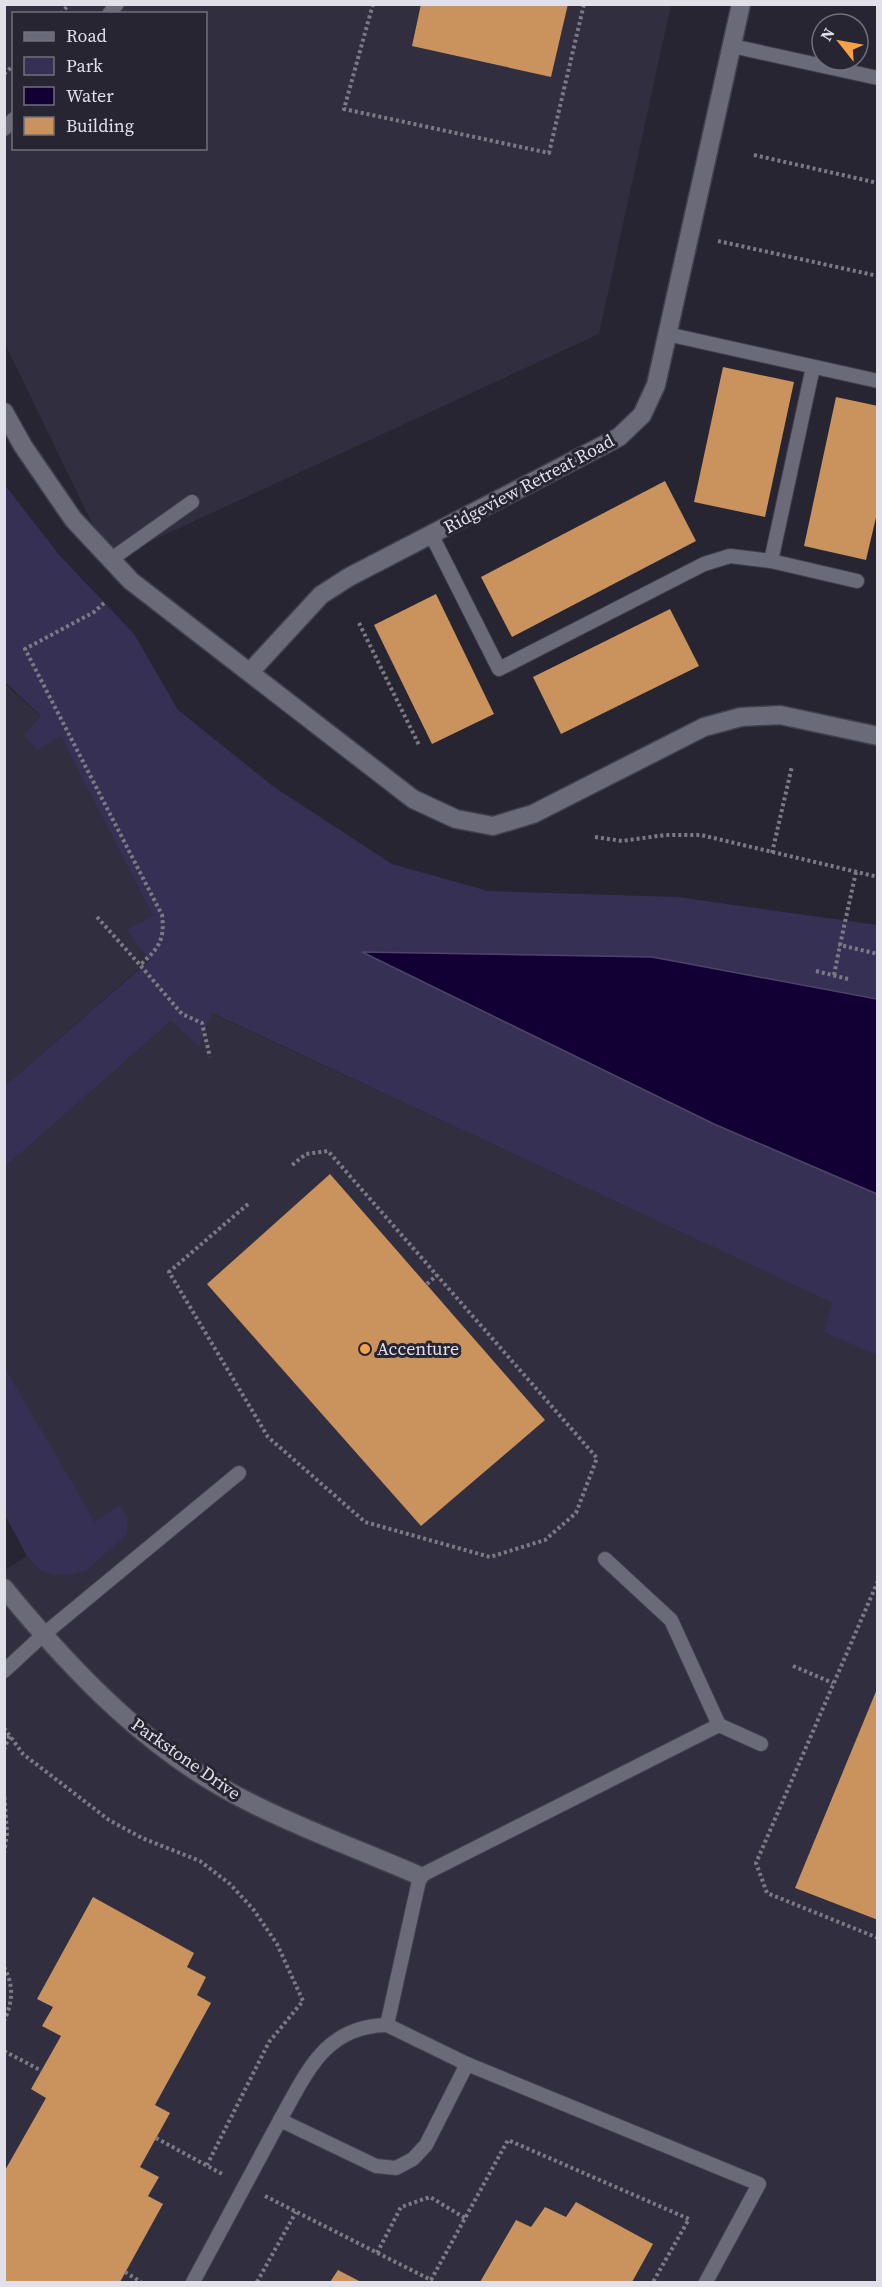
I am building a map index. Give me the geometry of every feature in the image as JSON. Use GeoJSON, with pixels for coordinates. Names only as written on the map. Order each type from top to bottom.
{"type":"FeatureCollection","features":[{"type":"Feature","properties":{"kind":"street","name":"Ridgeview Retreat Road"},"geometry":{"type":"LineString","coordinates":[[250,672],[321,595],[349,577],[432,536],[619,437],[642,415],[652,395],[667,334],[741,4]]}},
{"type":"Feature","properties":{"kind":"street"},"geometry":{"type":"LineString","coordinates":[[4,412],[23,446],[73,519],[131,582],[413,799],[456,819],[493,825],[533,814],[704,727],[741,717],[780,715],[878,736]]}},
{"type":"Feature","properties":{"kind":"street","name":"Parkstone Drive"},"geometry":{"type":"LineString","coordinates":[[4,1588],[43,1635],[114,1708],[178,1758],[248,1802],[420,1876]]}},
{"type":"Feature","properties":{"kind":"lane"},"geometry":{"type":"LineString","coordinates":[[732,46],[878,78]]}},
{"type":"Feature","properties":{"kind":"lane"},"geometry":{"type":"LineString","coordinates":[[667,334],[878,381]]}},
{"type":"Feature","properties":{"kind":"lane"},"geometry":{"type":"LineString","coordinates":[[771,561],[813,366]]}},
{"type":"Feature","properties":{"kind":"lane"},"geometry":{"type":"LineString","coordinates":[[110,560],[192,502]]}},
{"type":"Feature","properties":{"kind":"lane"},"geometry":{"type":"LineString","coordinates":[[432,536],[499,669],[704,564],[730,556],[771,561],[857,581]]}},
{"type":"Feature","properties":{"kind":"lane"},"geometry":{"type":"LineString","coordinates":[[4,1671],[43,1635],[239,1473]]}},
{"type":"Feature","properties":{"kind":"lane"},"geometry":{"type":"LineString","coordinates":[[605,1559],[672,1620],[719,1725],[761,1744]]}},
{"type":"Feature","properties":{"kind":"lane"},"geometry":{"type":"LineString","coordinates":[[387,2025],[420,1876],[719,1725]]}},
{"type":"Feature","properties":{"kind":"lane"},"geometry":{"type":"LineString","coordinates":[[193,2283],[313,2062],[325,2049],[353,2030],[369,2025],[387,2025],[466,2064],[759,2184],[705,2283]]}},
{"type":"Feature","properties":{"kind":"lane"},"geometry":{"type":"LineString","coordinates":[[280,2120],[376,2166],[396,2168],[413,2160],[426,2145],[466,2064]]}},
{"type":"Feature","properties":{"kind":"path"},"geometry":{"type":"LineString","coordinates":[[372,4],[344,109],[549,153],[584,4]]}},
{"type":"Feature","properties":{"kind":"path"},"geometry":{"type":"LineString","coordinates":[[754,155],[878,183]]}},
{"type":"Feature","properties":{"kind":"path"},"geometry":{"type":"LineString","coordinates":[[718,241],[878,276]]}},
{"type":"Feature","properties":{"kind":"path"},"geometry":{"type":"LineString","coordinates":[[104,603],[94,612],[25,649],[162,915],[164,932],[156,951],[140,964]]}},
{"type":"Feature","properties":{"kind":"path"},"geometry":{"type":"LineString","coordinates":[[359,622],[419,745]]}},
{"type":"Feature","properties":{"kind":"path"},"geometry":{"type":"LineString","coordinates":[[772,853],[792,766]]}},
{"type":"Feature","properties":{"kind":"path"},"geometry":{"type":"LineString","coordinates":[[595,837],[622,842],[665,835],[694,835],[878,877]]}},
{"type":"Feature","properties":{"kind":"path"},"geometry":{"type":"LineString","coordinates":[[834,975],[856,872]]}},
{"type":"Feature","properties":{"kind":"path"},"geometry":{"type":"LineString","coordinates":[[97,917],[182,1014],[202,1023],[210,1057]]}},
{"type":"Feature","properties":{"kind":"path"},"geometry":{"type":"LineString","coordinates":[[840,945],[878,954]]}},
{"type":"Feature","properties":{"kind":"path"},"geometry":{"type":"LineString","coordinates":[[816,971],[848,979]]}},
{"type":"Feature","properties":{"kind":"path"},"geometry":{"type":"LineString","coordinates":[[248,1204],[169,1272],[268,1437],[365,1522],[490,1557],[545,1540],[576,1513],[597,1458],[328,1151],[306,1154],[291,1166]]}},
{"type":"Feature","properties":{"kind":"path"},"geometry":{"type":"LineString","coordinates":[[427,1284],[437,1275]]}},
{"type":"Feature","properties":{"kind":"path"},"geometry":{"type":"LineString","coordinates":[[878,1581],[756,1863],[767,1893],[878,1938]]}},
{"type":"Feature","properties":{"kind":"path"},"geometry":{"type":"LineString","coordinates":[[793,1666],[833,1683]]}},
{"type":"Feature","properties":{"kind":"path"},"geometry":{"type":"LineString","coordinates":[[4,1728],[23,1754],[109,1820],[142,1838],[200,1861],[215,1872],[253,1909],[277,1944],[303,2001],[269,2042],[207,2165]]}},
{"type":"Feature","properties":{"kind":"path"},"geometry":{"type":"LineString","coordinates":[[4,1750],[10,1734]]}},
{"type":"Feature","properties":{"kind":"path"},"geometry":{"type":"LineString","coordinates":[[4,1791],[7,1833],[4,1854]]}},
{"type":"Feature","properties":{"kind":"path"},"geometry":{"type":"LineString","coordinates":[[4,1967],[10,1978],[12,2003],[4,2020]]}},
{"type":"Feature","properties":{"kind":"path"},"geometry":{"type":"LineString","coordinates":[[4,2051],[42,2071]]}},
{"type":"Feature","properties":{"kind":"path"},"geometry":{"type":"LineString","coordinates":[[257,2283],[296,2212],[431,2280],[508,2140],[689,2219],[652,2283]]}},
{"type":"Feature","properties":{"kind":"path"},"geometry":{"type":"LineString","coordinates":[[377,2253],[402,2207],[430,2197],[465,2218]]}},
{"type":"Feature","properties":{"kind":"path"},"geometry":{"type":"LineString","coordinates":[[125,2272],[141,2283]]}},
{"type":"Feature","properties":{"kind":"shaded area"},"geometry":{"type":"Polygon","coordinates":[[[5,5],[671,5],[599,334],[110,560],[5,344],[5,5]]]}},
{"type":"Feature","properties":{"kind":"shaded area"},"geometry":{"type":"Polygon","coordinates":[[[4,683],[61,735],[153,916],[150,959],[5,1086],[4,683]]]}},
{"type":"Feature","properties":{"kind":"shaded area"},"geometry":{"type":"Polygon","coordinates":[[[211,1013],[877,1323],[877,2282],[5,2282],[5,1570],[27,1556],[40,1570],[95,1522],[5,1373],[5,1167],[171,1021],[211,1013]]]}},
{"type":"Feature","properties":{"kind":"green space"},"geometry":{"type":"Polygon","coordinates":[[[4,484],[60,556],[134,634],[178,710],[274,787],[392,864],[488,891],[677,897],[877,925],[877,999],[652,957],[364,952],[714,1124],[877,1194],[877,1355],[824,1332],[833,1303],[212,1013],[199,1046],[171,1021],[5,1167],[5,1086],[150,960],[126,930],[153,916],[61,736],[37,750],[24,735],[41,716],[5,682],[4,484]]]}},
{"type":"Feature","properties":{"kind":"green space"},"geometry":{"type":"Polygon","coordinates":[[[4,1367],[95,1522],[118,1506],[126,1515],[127,1534],[87,1570],[74,1574],[54,1575],[40,1570],[27,1556],[5,1515],[4,1367]]]}},
{"type":"Feature","properties":{"kind":"water"},"geometry":{"type":"Polygon","coordinates":[[[362,952],[652,957],[877,999],[877,1194],[714,1124],[362,952]]]}},
{"type":"Feature","properties":{"kind":"building"},"geometry":{"type":"Polygon","coordinates":[[[421,4],[568,4],[551,77],[412,46],[421,4]]]}},
{"type":"Feature","properties":{"kind":"building"},"geometry":{"type":"Polygon","coordinates":[[[723,367],[794,382],[765,517],[694,502],[723,367]]]}},
{"type":"Feature","properties":{"kind":"building"},"geometry":{"type":"Polygon","coordinates":[[[836,397],[878,406],[878,509],[866,560],[804,546],[836,397]]]}},
{"type":"Feature","properties":{"kind":"building"},"geometry":{"type":"Polygon","coordinates":[[[665,481],[696,541],[512,637],[481,577],[665,481]]]}},
{"type":"Feature","properties":{"kind":"building"},"geometry":{"type":"Polygon","coordinates":[[[436,594],[494,714],[432,744],[374,625],[436,594]]]}},
{"type":"Feature","properties":{"kind":"building"},"geometry":{"type":"Polygon","coordinates":[[[670,609],[699,666],[561,734],[533,677],[670,609]]]}},
{"type":"Feature","properties":{"kind":"building"},"geometry":{"type":"Polygon","coordinates":[[[330,1174],[545,1420],[421,1526],[207,1284],[330,1174]]]}},
{"type":"Feature","properties":{"kind":"building"},"geometry":{"type":"Polygon","coordinates":[[[878,1689],[878,1920],[795,1888],[878,1689]]]}},
{"type":"Feature","properties":{"kind":"building"},"geometry":{"type":"Polygon","coordinates":[[[93,1897],[194,1953],[187,1967],[206,1977],[197,1995],[211,2003],[155,2105],[170,2113],[140,2167],[159,2177],[148,2196],[163,2204],[120,2282],[4,2282],[4,2172],[46,2098],[31,2089],[61,2036],[42,2026],[53,2007],[37,1999],[93,1897]]]}},
{"type":"Feature","properties":{"kind":"building"},"geometry":{"type":"Polygon","coordinates":[[[576,2202],[653,2244],[632,2282],[480,2282],[516,2220],[531,2227],[545,2207],[566,2217],[576,2202]]]}},
{"type":"Feature","properties":{"kind":"building"},"geometry":{"type":"Polygon","coordinates":[[[338,2270],[361,2282],[330,2282],[338,2270]]]}},
{"type":"Feature","properties":{"kind":"place","name":"Accenture"},"geometry":{"type":"Point","coordinates":[365,1349]}}]}
